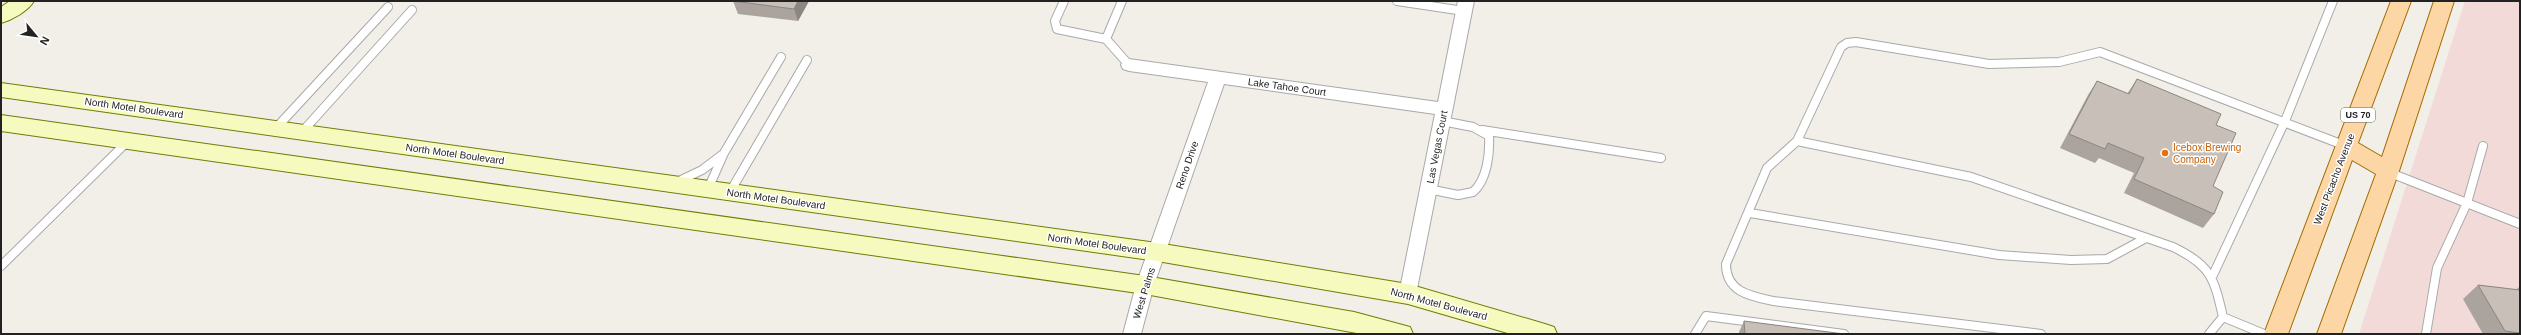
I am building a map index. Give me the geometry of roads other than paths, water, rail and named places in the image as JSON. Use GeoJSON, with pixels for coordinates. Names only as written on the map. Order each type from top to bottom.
{"type":"FeatureCollection","features":[{"type":"Feature","properties":{"kind":"main road"},"geometry":{"type":"LineString","coordinates":[[1,16],[24,1]]}},
{"type":"Feature","properties":{"kind":"main road","name":"West Picacho Avenue"},"geometry":{"type":"LineString","coordinates":[[2276,334],[2401,1]]}},
{"type":"Feature","properties":{"kind":"main road"},"geometry":{"type":"LineString","coordinates":[[2329,334],[2388,171],[2444,1]]}},
{"type":"Feature","properties":{"kind":"main road","name":"North Motel Boulevard"},"geometry":{"type":"LineString","coordinates":[[1,90],[1157,252],[1408,294],[1545,334]]}},
{"type":"Feature","properties":{"kind":"main road"},"geometry":{"type":"LineString","coordinates":[[2,124],[1145,285],[1354,322],[1401,334]]}},
{"type":"Feature","properties":{"kind":"main road"},"geometry":{"type":"LineString","coordinates":[[248,158],[276,128]]}},
{"type":"Feature","properties":{"kind":"main road"},"geometry":{"type":"LineString","coordinates":[[276,162],[302,132]]}},
{"type":"Feature","properties":{"kind":"main road"},"geometry":{"type":"LineString","coordinates":[[2346,146],[2388,171]]}},
{"type":"Feature","properties":{"kind":"main road"},"geometry":{"type":"LineString","coordinates":[[687,220],[719,191]]}},
{"type":"Feature","properties":{"kind":"main road"},"geometry":{"type":"LineString","coordinates":[[710,224],[719,191]]}},
{"type":"Feature","properties":{"kind":"street","name":"Las Vegas Court"},"geometry":{"type":"LineString","coordinates":[[1408,294],[1465,6]]}},
{"type":"Feature","properties":{"kind":"street","name":"Lake Tahoe Court"},"geometry":{"type":"LineString","coordinates":[[1129,65],[1443,115]]}},
{"type":"Feature","properties":{"kind":"street","name":"Reno Drive"},"geometry":{"type":"LineString","coordinates":[[1157,252],[1218,78]]}},
{"type":"Feature","properties":{"kind":"street","name":"West Palms"},"geometry":{"type":"LineString","coordinates":[[1132,334],[1145,285],[1157,252]]}},
{"type":"Feature","properties":{"kind":"lane"},"geometry":{"type":"LineString","coordinates":[[1064,1],[1055,21],[1057,29],[1106,39]]}},
{"type":"Feature","properties":{"kind":"lane"},"geometry":{"type":"LineString","coordinates":[[1122,1],[1106,39],[1109,45],[1129,65]]}},
{"type":"Feature","properties":{"kind":"lane"},"geometry":{"type":"LineString","coordinates":[[1397,1],[1465,6]]}},
{"type":"Feature","properties":{"kind":"lane"},"geometry":{"type":"LineString","coordinates":[[2213,275],[2285,121],[2333,1]]}},
{"type":"Feature","properties":{"kind":"lane"},"geometry":{"type":"LineString","coordinates":[[276,128],[388,7]]}},
{"type":"Feature","properties":{"kind":"lane"},"geometry":{"type":"LineString","coordinates":[[302,132],[412,10]]}},
{"type":"Feature","properties":{"kind":"lane"},"geometry":{"type":"LineString","coordinates":[[2041,334],[1773,301],[1735,289],[1727,282],[1724,273],[1726,264],[1750,213],[1767,168],[1797,141],[1841,47],[1847,43],[1856,42],[1989,64],[2059,62],[2100,52],[2285,121],[2346,146]]}},
{"type":"Feature","properties":{"kind":"lane"},"geometry":{"type":"LineString","coordinates":[[667,183],[686,179],[697,173],[724,153],[781,57]]}},
{"type":"Feature","properties":{"kind":"lane"},"geometry":{"type":"LineString","coordinates":[[719,191],[807,60]]}},
{"type":"Feature","properties":{"kind":"lane"},"geometry":{"type":"LineString","coordinates":[[1443,115],[1482,130],[1661,158]]}},
{"type":"Feature","properties":{"kind":"lane"},"geometry":{"type":"LineString","coordinates":[[1428,190],[1464,195],[1478,190],[1483,183],[1490,144],[1489,136],[1482,130]]}},
{"type":"Feature","properties":{"kind":"lane"},"geometry":{"type":"LineString","coordinates":[[1,266],[128,141]]}},
{"type":"Feature","properties":{"kind":"lane"},"geometry":{"type":"LineString","coordinates":[[1797,141],[1971,178],[2187,253],[2207,267],[2213,275],[2223,317]]}},
{"type":"Feature","properties":{"kind":"lane"},"geometry":{"type":"LineString","coordinates":[[2426,334],[2437,268],[2467,203],[2483,146]]}},
{"type":"Feature","properties":{"kind":"lane"},"geometry":{"type":"LineString","coordinates":[[719,191],[724,153]]}},
{"type":"Feature","properties":{"kind":"lane"},"geometry":{"type":"LineString","coordinates":[[2388,171],[2520,224]]}},
{"type":"Feature","properties":{"kind":"lane"},"geometry":{"type":"LineString","coordinates":[[1750,213],[1999,255],[2071,260],[2108,259],[2146,238]]}},
{"type":"Feature","properties":{"kind":"lane"},"geometry":{"type":"LineString","coordinates":[[1695,334],[1706,316],[1844,334]]}},
{"type":"Feature","properties":{"kind":"lane"},"geometry":{"type":"LineString","coordinates":[[2210,334],[2223,317]]}},
{"type":"Feature","properties":{"kind":"lane"},"geometry":{"type":"LineString","coordinates":[[2223,317],[2264,334]]}},
{"type":"Feature","properties":{"kind":"place","name":"Icebox Brewing Company"},"geometry":{"type":"Point","coordinates":[2165,153]}}]}
